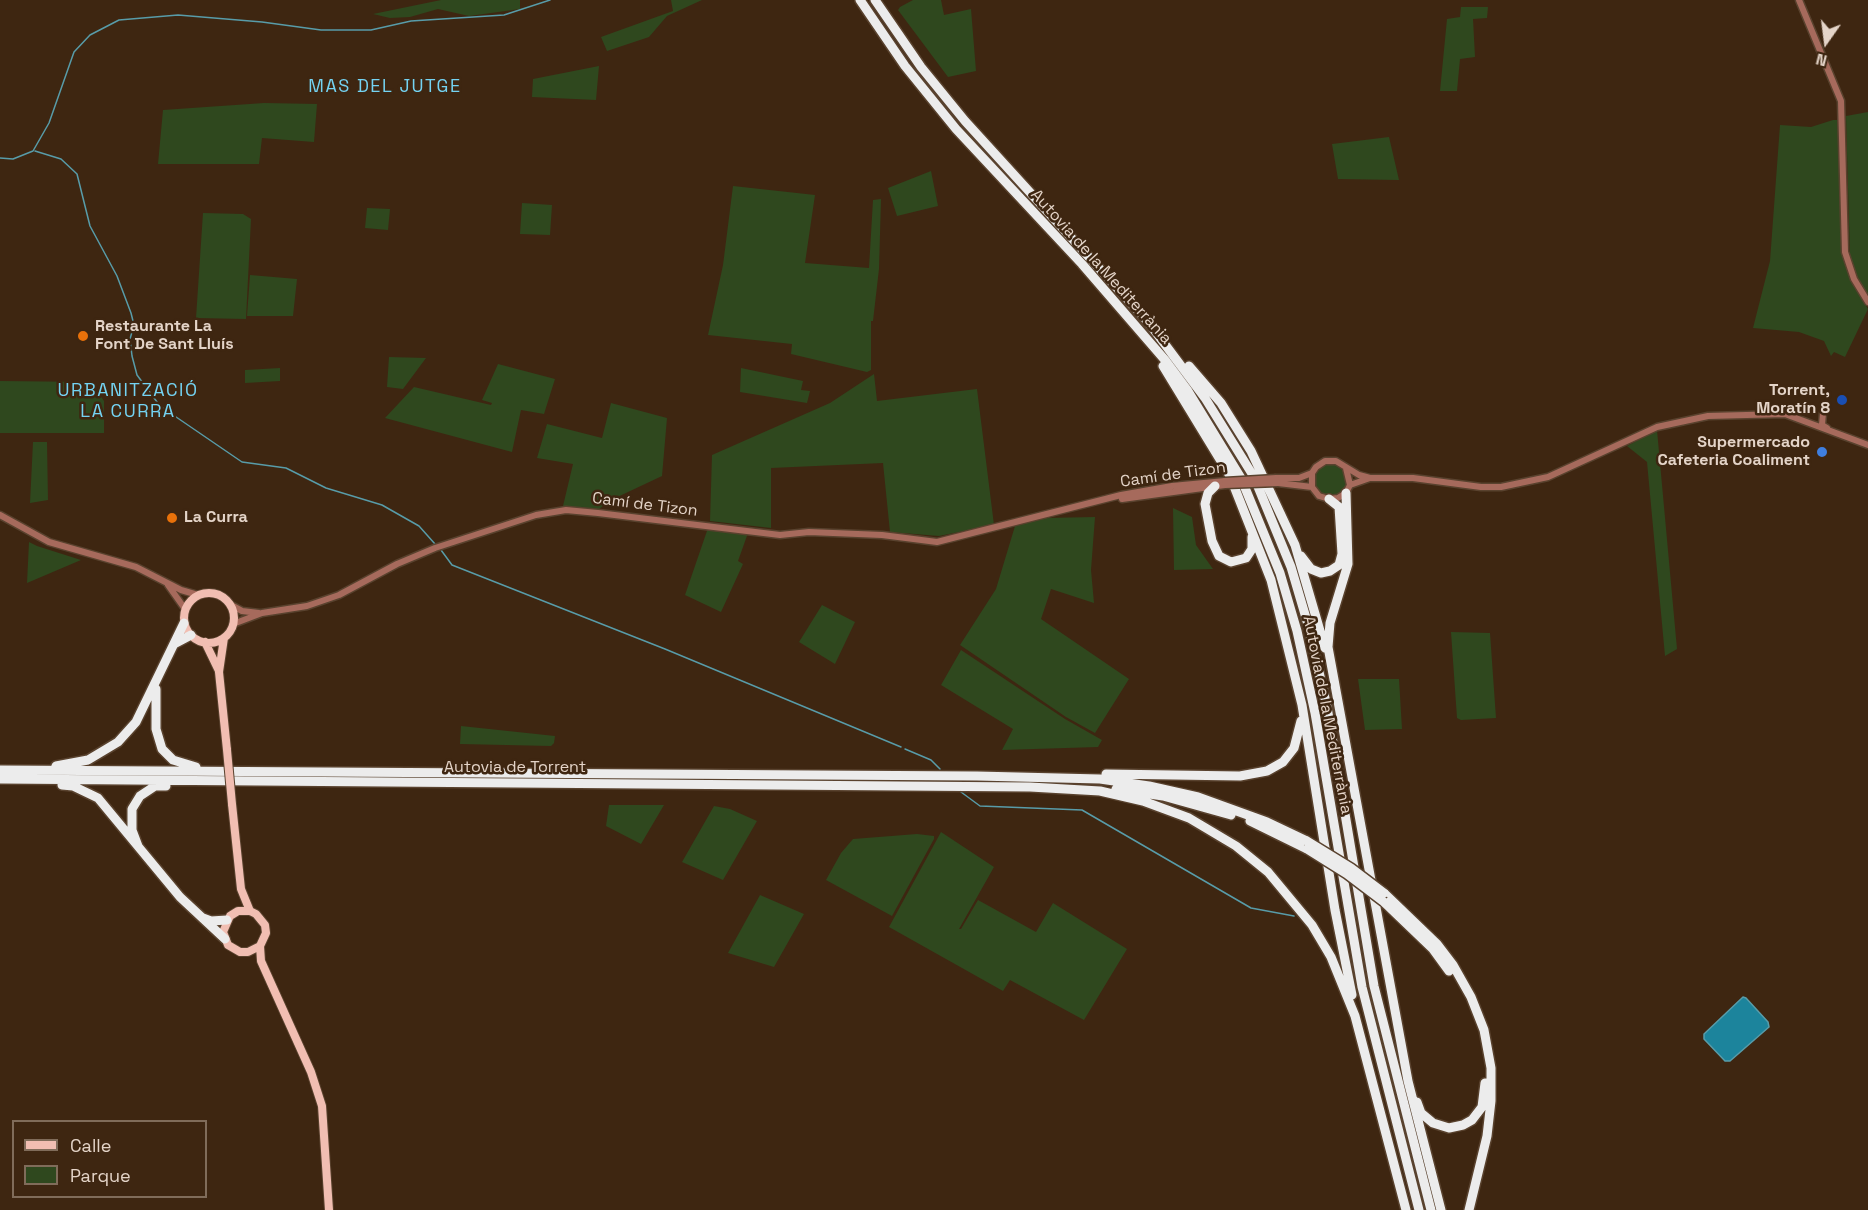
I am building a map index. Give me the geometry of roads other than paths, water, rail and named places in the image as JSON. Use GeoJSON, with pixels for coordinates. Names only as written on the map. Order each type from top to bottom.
{"type":"FeatureCollection","features":[{"type":"Feature","properties":{"kind":"highway","name":"Autovia de la Mediterrània"},"geometry":{"type":"LineString","coordinates":[[875,0],[921,67],[965,121],[1149,323],[1205,398],[1254,477],[1291,567],[1309,628],[1327,707],[1374,986],[1431,1210]]}},
{"type":"Feature","properties":{"kind":"highway","name":"Autovia de la Mediterrània"},"geometry":{"type":"LineString","coordinates":[[863,3],[905,66],[956,129],[1090,273],[1158,353],[1188,391],[1241,478],[1280,573],[1298,631],[1315,713],[1362,987],[1419,1210]]}},
{"type":"Feature","properties":{"kind":"highway"},"geometry":{"type":"LineString","coordinates":[[1149,323],[1159,328],[1231,418],[1251,451],[1295,545],[1311,569],[1321,573],[1330,571],[1339,565],[1342,554],[1339,507],[1329,499]]}},
{"type":"Feature","properties":{"kind":"highway"},"geometry":{"type":"LineString","coordinates":[[1158,353],[1160,363],[1221,459],[1250,522],[1278,603],[1299,698],[1355,1016],[1406,1210]]}},
{"type":"Feature","properties":{"kind":"highway"},"geometry":{"type":"LineString","coordinates":[[1215,486],[1208,493],[1205,504],[1212,541],[1219,556],[1231,562],[1246,558],[1253,542],[1250,522]]}},
{"type":"Feature","properties":{"kind":"highway"},"geometry":{"type":"LineString","coordinates":[[1348,489],[1348,564],[1330,622],[1328,647],[1382,950],[1408,1074],[1441,1210]]}},
{"type":"Feature","properties":{"kind":"highway"},"geometry":{"type":"LineString","coordinates":[[1295,545],[1338,697]]}},
{"type":"Feature","properties":{"kind":"highway"},"geometry":{"type":"LineString","coordinates":[[0,768],[53,766],[88,760],[118,742],[136,722],[158,672],[184,623]]}},
{"type":"Feature","properties":{"kind":"highway"},"geometry":{"type":"LineString","coordinates":[[174,644],[191,635]]}},
{"type":"Feature","properties":{"kind":"highway"},"geometry":{"type":"LineString","coordinates":[[158,672],[154,699],[156,729],[162,749],[173,760],[187,766],[205,768],[284,768],[324,771]]}},
{"type":"Feature","properties":{"kind":"highway"},"geometry":{"type":"LineString","coordinates":[[978,776],[990,773],[1256,774],[1276,767],[1294,748],[1300,730],[1299,698]]}},
{"type":"Feature","properties":{"kind":"highway","name":"Autovia de Torrent"},"geometry":{"type":"LineString","coordinates":[[0,768],[978,776]]}},
{"type":"Feature","properties":{"kind":"highway"},"geometry":{"type":"LineString","coordinates":[[978,776],[1100,779],[1149,786],[1236,810],[1351,868],[1437,944],[1453,965],[1471,997],[1484,1030],[1491,1068],[1491,1101],[1487,1136],[1469,1210]]}},
{"type":"Feature","properties":{"kind":"highway"},"geometry":{"type":"LineString","coordinates":[[0,781],[73,786],[98,798],[199,917],[225,939]]}},
{"type":"Feature","properties":{"kind":"highway","name":"Autovia de Torrent"},"geometry":{"type":"LineString","coordinates":[[0,781],[1030,787]]}},
{"type":"Feature","properties":{"kind":"highway"},"geometry":{"type":"LineString","coordinates":[[138,846],[132,830],[132,809],[140,796],[155,786],[436,783]]}},
{"type":"Feature","properties":{"kind":"highway"},"geometry":{"type":"LineString","coordinates":[[1030,787],[1090,790],[1143,801],[1188,818],[1236,846],[1268,872],[1312,925],[1331,957],[1355,1016]]}},
{"type":"Feature","properties":{"kind":"highway"},"geometry":{"type":"LineString","coordinates":[[1030,787],[1096,787],[1194,803],[1249,821],[1307,845]]}},
{"type":"Feature","properties":{"kind":"highway"},"geometry":{"type":"LineString","coordinates":[[1384,898],[1449,970],[1467,1002],[1478,1033],[1485,1070],[1486,1090],[1482,1107],[1472,1120],[1463,1125],[1449,1128],[1433,1123],[1421,1113],[1408,1074]]}},
{"type":"Feature","properties":{"kind":"highway"},"geometry":{"type":"LineString","coordinates":[[199,917],[211,921],[230,917]]}},
{"type":"Feature","properties":{"kind":"main road"},"geometry":{"type":"LineString","coordinates":[[224,638],[206,642],[191,635],[184,623],[185,609],[198,595],[208,592],[218,594],[231,605],[233,624],[224,638],[219,672],[240,889],[250,911],[262,919],[265,925],[266,933],[260,946],[261,961],[311,1072],[322,1106],[329,1210]]}},
{"type":"Feature","properties":{"kind":"main road"},"geometry":{"type":"LineString","coordinates":[[206,642],[219,672]]}},
{"type":"Feature","properties":{"kind":"main road"},"geometry":{"type":"LineString","coordinates":[[240,889],[230,917],[224,926],[225,939],[234,950],[248,952],[261,961]]}},
{"type":"Feature","properties":{"kind":"main road"},"geometry":{"type":"LineString","coordinates":[[230,917],[250,911]]}},
{"type":"Feature","properties":{"kind":"main road"},"geometry":{"type":"LineString","coordinates":[[248,952],[260,946]]}},
{"type":"Feature","properties":{"kind":"street"},"geometry":{"type":"LineString","coordinates":[[1799,0],[1841,101],[1845,252],[1854,279],[1868,302]]}},
{"type":"Feature","properties":{"kind":"street"},"geometry":{"type":"LineString","coordinates":[[1370,478],[1348,489],[1338,498],[1329,499],[1319,496],[1312,487],[1312,473],[1325,461],[1336,461],[1370,478],[1413,478],[1481,487],[1501,487],[1548,477],[1657,427],[1708,416],[1785,414],[1868,445]]}},
{"type":"Feature","properties":{"kind":"street"},"geometry":{"type":"LineString","coordinates":[[1823,414],[1822,425],[1836,432]]}},
{"type":"Feature","properties":{"kind":"street"},"geometry":{"type":"LineString","coordinates":[[1346,468],[1348,489]]}},
{"type":"Feature","properties":{"kind":"street","name":"Camí de Tizon"},"geometry":{"type":"LineString","coordinates":[[233,624],[262,613],[307,606],[339,595],[397,564],[435,548],[536,515],[566,510],[780,535],[809,532],[882,535],[937,542],[1121,495],[1172,486],[1277,481],[1299,478],[1312,473]]}},
{"type":"Feature","properties":{"kind":"street","name":"Camí de Tizon"},"geometry":{"type":"LineString","coordinates":[[1277,481],[1312,487]]}},
{"type":"Feature","properties":{"kind":"street","name":"Camí de Tizon"},"geometry":{"type":"LineString","coordinates":[[1039,516],[1134,497],[1225,483]]}},
{"type":"Feature","properties":{"kind":"street"},"geometry":{"type":"LineString","coordinates":[[0,515],[49,542],[136,567],[198,595]]}},
{"type":"Feature","properties":{"kind":"street"},"geometry":{"type":"LineString","coordinates":[[165,582],[185,609]]}},
{"type":"Feature","properties":{"kind":"street","name":"Camí de Tizon"},"geometry":{"type":"LineString","coordinates":[[231,605],[242,611],[262,613]]}},
{"type":"Feature","properties":{"kind":"water"},"geometry":{"type":"Polygon","coordinates":[[[1743,997],[1768,1022],[1769,1027],[1730,1061],[1725,1061],[1704,1039],[1704,1034],[1743,997]]]}},
{"type":"Feature","properties":{"kind":"waterway"},"geometry":{"type":"LineString","coordinates":[[0,158],[13,159],[33,151],[49,123],[74,52],[90,35],[119,20],[178,15],[262,22],[321,30],[371,30],[411,21],[504,15],[550,0]]}},
{"type":"Feature","properties":{"kind":"waterway"},"geometry":{"type":"LineString","coordinates":[[35,151],[61,159],[77,174],[90,226],[117,276],[131,313],[134,325],[130,339],[137,375],[160,406],[242,462],[286,468],[326,488],[382,505],[419,526],[435,544]]}},
{"type":"Feature","properties":{"kind":"waterway"},"geometry":{"type":"LineString","coordinates":[[441,550],[452,565],[665,649],[901,747]]}},
{"type":"Feature","properties":{"kind":"waterway"},"geometry":{"type":"LineString","coordinates":[[905,749],[931,760],[940,769]]}},
{"type":"Feature","properties":{"kind":"waterway"},"geometry":{"type":"LineString","coordinates":[[961,792],[980,806],[1082,810],[1251,908],[1294,916]]}},
{"type":"Feature","properties":{"kind":"place","name":"Restaurante La Font De Sant Lluís"},"geometry":{"type":"Point","coordinates":[83,336]}},
{"type":"Feature","properties":{"kind":"place","name":"Torrent, Moratín 8"},"geometry":{"type":"Point","coordinates":[1842,400]}},
{"type":"Feature","properties":{"kind":"place","name":"Supermercado Cafeteria Coaliment"},"geometry":{"type":"Point","coordinates":[1822,452]}},
{"type":"Feature","properties":{"kind":"place","name":"La Curra"},"geometry":{"type":"Point","coordinates":[172,518]}},
{"type":"Feature","properties":{"kind":"district","name":"MAS DEL JUTGE"},"geometry":{"type":"Point","coordinates":[385,87]}},
{"type":"Feature","properties":{"kind":"district","name":"URBANITZACIÓ LA CURRA"},"geometry":{"type":"Point","coordinates":[128,401]}}]}
